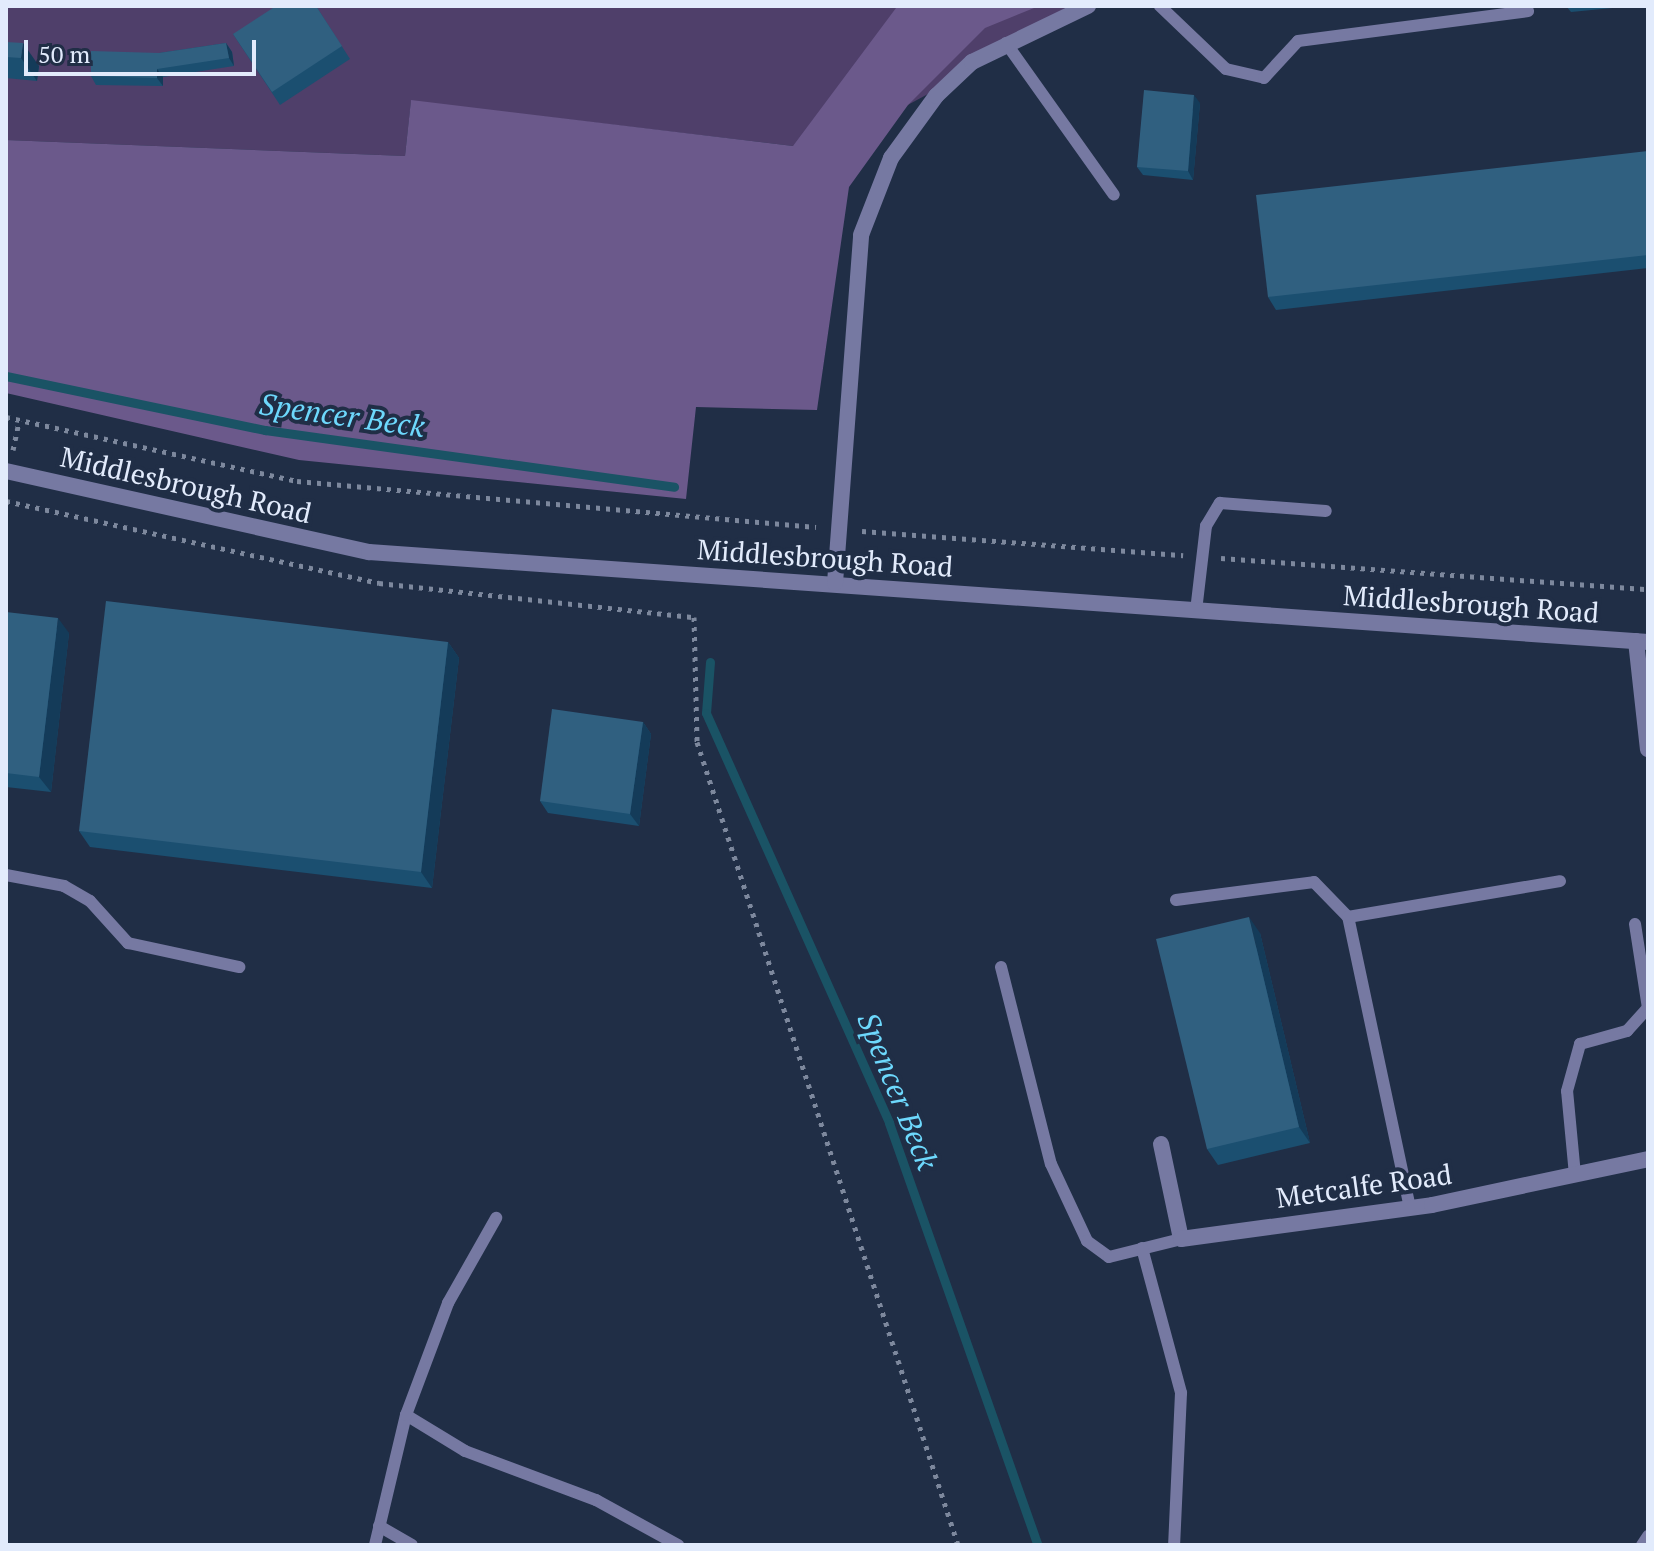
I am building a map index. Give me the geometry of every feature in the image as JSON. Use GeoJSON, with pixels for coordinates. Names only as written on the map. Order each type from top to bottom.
{"type":"FeatureCollection","features":[{"type":"Feature","properties":{"kind":"street"},"geometry":{"type":"LineString","coordinates":[[835,583],[861,235],[891,158],[936,96],[1006,43],[1088,6]]}},
{"type":"Feature","properties":{"kind":"street","name":"Middlesbrough Road"},"geometry":{"type":"LineString","coordinates":[[6,471],[369,552],[1642,642]]}},
{"type":"Feature","properties":{"kind":"street"},"geometry":{"type":"LineString","coordinates":[[1642,642],[1648,749]]}},
{"type":"Feature","properties":{"kind":"street"},"geometry":{"type":"LineString","coordinates":[[1161,1144],[1181,1239]]}},
{"type":"Feature","properties":{"kind":"street","name":"Metcalfe Road"},"geometry":{"type":"LineString","coordinates":[[1181,1239],[1410,1208],[1648,1159]]}},
{"type":"Feature","properties":{"kind":"lane"},"geometry":{"type":"LineString","coordinates":[[1160,6],[1226,69],[1264,78],[1298,41],[1528,11]]}},
{"type":"Feature","properties":{"kind":"lane"},"geometry":{"type":"LineString","coordinates":[[1006,43],[1114,195]]}},
{"type":"Feature","properties":{"kind":"lane"},"geometry":{"type":"LineString","coordinates":[[1196,611],[1206,526],[1220,503],[1326,511]]}},
{"type":"Feature","properties":{"kind":"lane"},"geometry":{"type":"LineString","coordinates":[[6,875],[64,886],[90,901],[128,943],[239,967]]}},
{"type":"Feature","properties":{"kind":"lane"},"geometry":{"type":"LineString","coordinates":[[1348,917],[1560,881]]}},
{"type":"Feature","properties":{"kind":"lane"},"geometry":{"type":"LineString","coordinates":[[1176,900],[1314,882],[1348,917],[1410,1208]]}},
{"type":"Feature","properties":{"kind":"lane"},"geometry":{"type":"LineString","coordinates":[[1575,1175],[1567,1091],[1580,1044],[1627,1031],[1648,1008],[1635,924]]}},
{"type":"Feature","properties":{"kind":"lane"},"geometry":{"type":"LineString","coordinates":[[1001,967],[1069,1209],[1087,1241],[1109,1257],[1181,1239]]}},
{"type":"Feature","properties":{"kind":"lane"},"geometry":{"type":"LineString","coordinates":[[375,1545],[406,1415],[448,1303],[496,1218]]}},
{"type":"Feature","properties":{"kind":"lane"},"geometry":{"type":"LineString","coordinates":[[1142,1248],[1181,1393],[1174,1545]]}},
{"type":"Feature","properties":{"kind":"lane"},"geometry":{"type":"LineString","coordinates":[[406,1415],[465,1451],[596,1500],[678,1545]]}},
{"type":"Feature","properties":{"kind":"lane"},"geometry":{"type":"LineString","coordinates":[[379,1526],[412,1545]]}},
{"type":"Feature","properties":{"kind":"lane"},"geometry":{"type":"LineString","coordinates":[[1642,1545],[1648,1536]]}},
{"type":"Feature","properties":{"kind":"path"},"geometry":{"type":"LineString","coordinates":[[6,417],[19,420]]}},
{"type":"Feature","properties":{"kind":"path"},"geometry":{"type":"LineString","coordinates":[[694,617],[697,742],[958,1545]]}},
{"type":"Feature","properties":{"kind":"shaded area"},"geometry":{"type":"Polygon","coordinates":[[[6,6],[1091,6],[852,135],[793,146],[411,101],[405,156],[6,140],[6,6]]]}},
{"type":"Feature","properties":{"kind":"shaded area"},"geometry":{"type":"Polygon","coordinates":[[[1039,6],[985,28],[908,105],[849,187],[817,410],[696,407],[686,499],[299,460],[6,393],[6,140],[405,156],[411,100],[793,146],[896,8],[1039,6]]]}},
{"type":"Feature","properties":{"kind":"building"},"geometry":{"type":"Polygon","coordinates":[[[276,6],[316,6],[342,46],[272,92],[233,34],[276,6]]]}},
{"type":"Feature","properties":{"kind":"building"},"geometry":{"type":"Polygon","coordinates":[[[6,42],[23,43],[21,58],[6,57],[6,42]]]}},
{"type":"Feature","properties":{"kind":"building"},"geometry":{"type":"Polygon","coordinates":[[[226,43],[229,58],[157,69],[157,78],[91,76],[91,51],[159,53],[226,43]]]}},
{"type":"Feature","properties":{"kind":"building"},"geometry":{"type":"Polygon","coordinates":[[[1144,90],[1194,95],[1188,171],[1137,167],[1144,90]]]}},
{"type":"Feature","properties":{"kind":"building"},"geometry":{"type":"Polygon","coordinates":[[[1648,151],[1648,255],[1268,297],[1256,195],[1648,151]]]}},
{"type":"Feature","properties":{"kind":"building"},"geometry":{"type":"Polygon","coordinates":[[[106,601],[448,642],[421,872],[79,831],[106,601]]]}},
{"type":"Feature","properties":{"kind":"building"},"geometry":{"type":"Polygon","coordinates":[[[6,612],[58,618],[39,777],[6,773],[6,612]]]}},
{"type":"Feature","properties":{"kind":"building"},"geometry":{"type":"Polygon","coordinates":[[[552,709],[643,722],[630,814],[540,801],[552,709]]]}},
{"type":"Feature","properties":{"kind":"building"},"geometry":{"type":"Polygon","coordinates":[[[1249,917],[1299,1127],[1207,1149],[1156,939],[1249,917]]]}},
{"type":"Feature","properties":{"kind":"waterway","name":"Spencer Beck"},"geometry":{"type":"LineString","coordinates":[[6,376],[265,430],[674,487]]}},
{"type":"Feature","properties":{"kind":"waterway","name":"Spencer Beck"},"geometry":{"type":"LineString","coordinates":[[710,662],[706,713],[889,1123],[1038,1545]]}}]}
